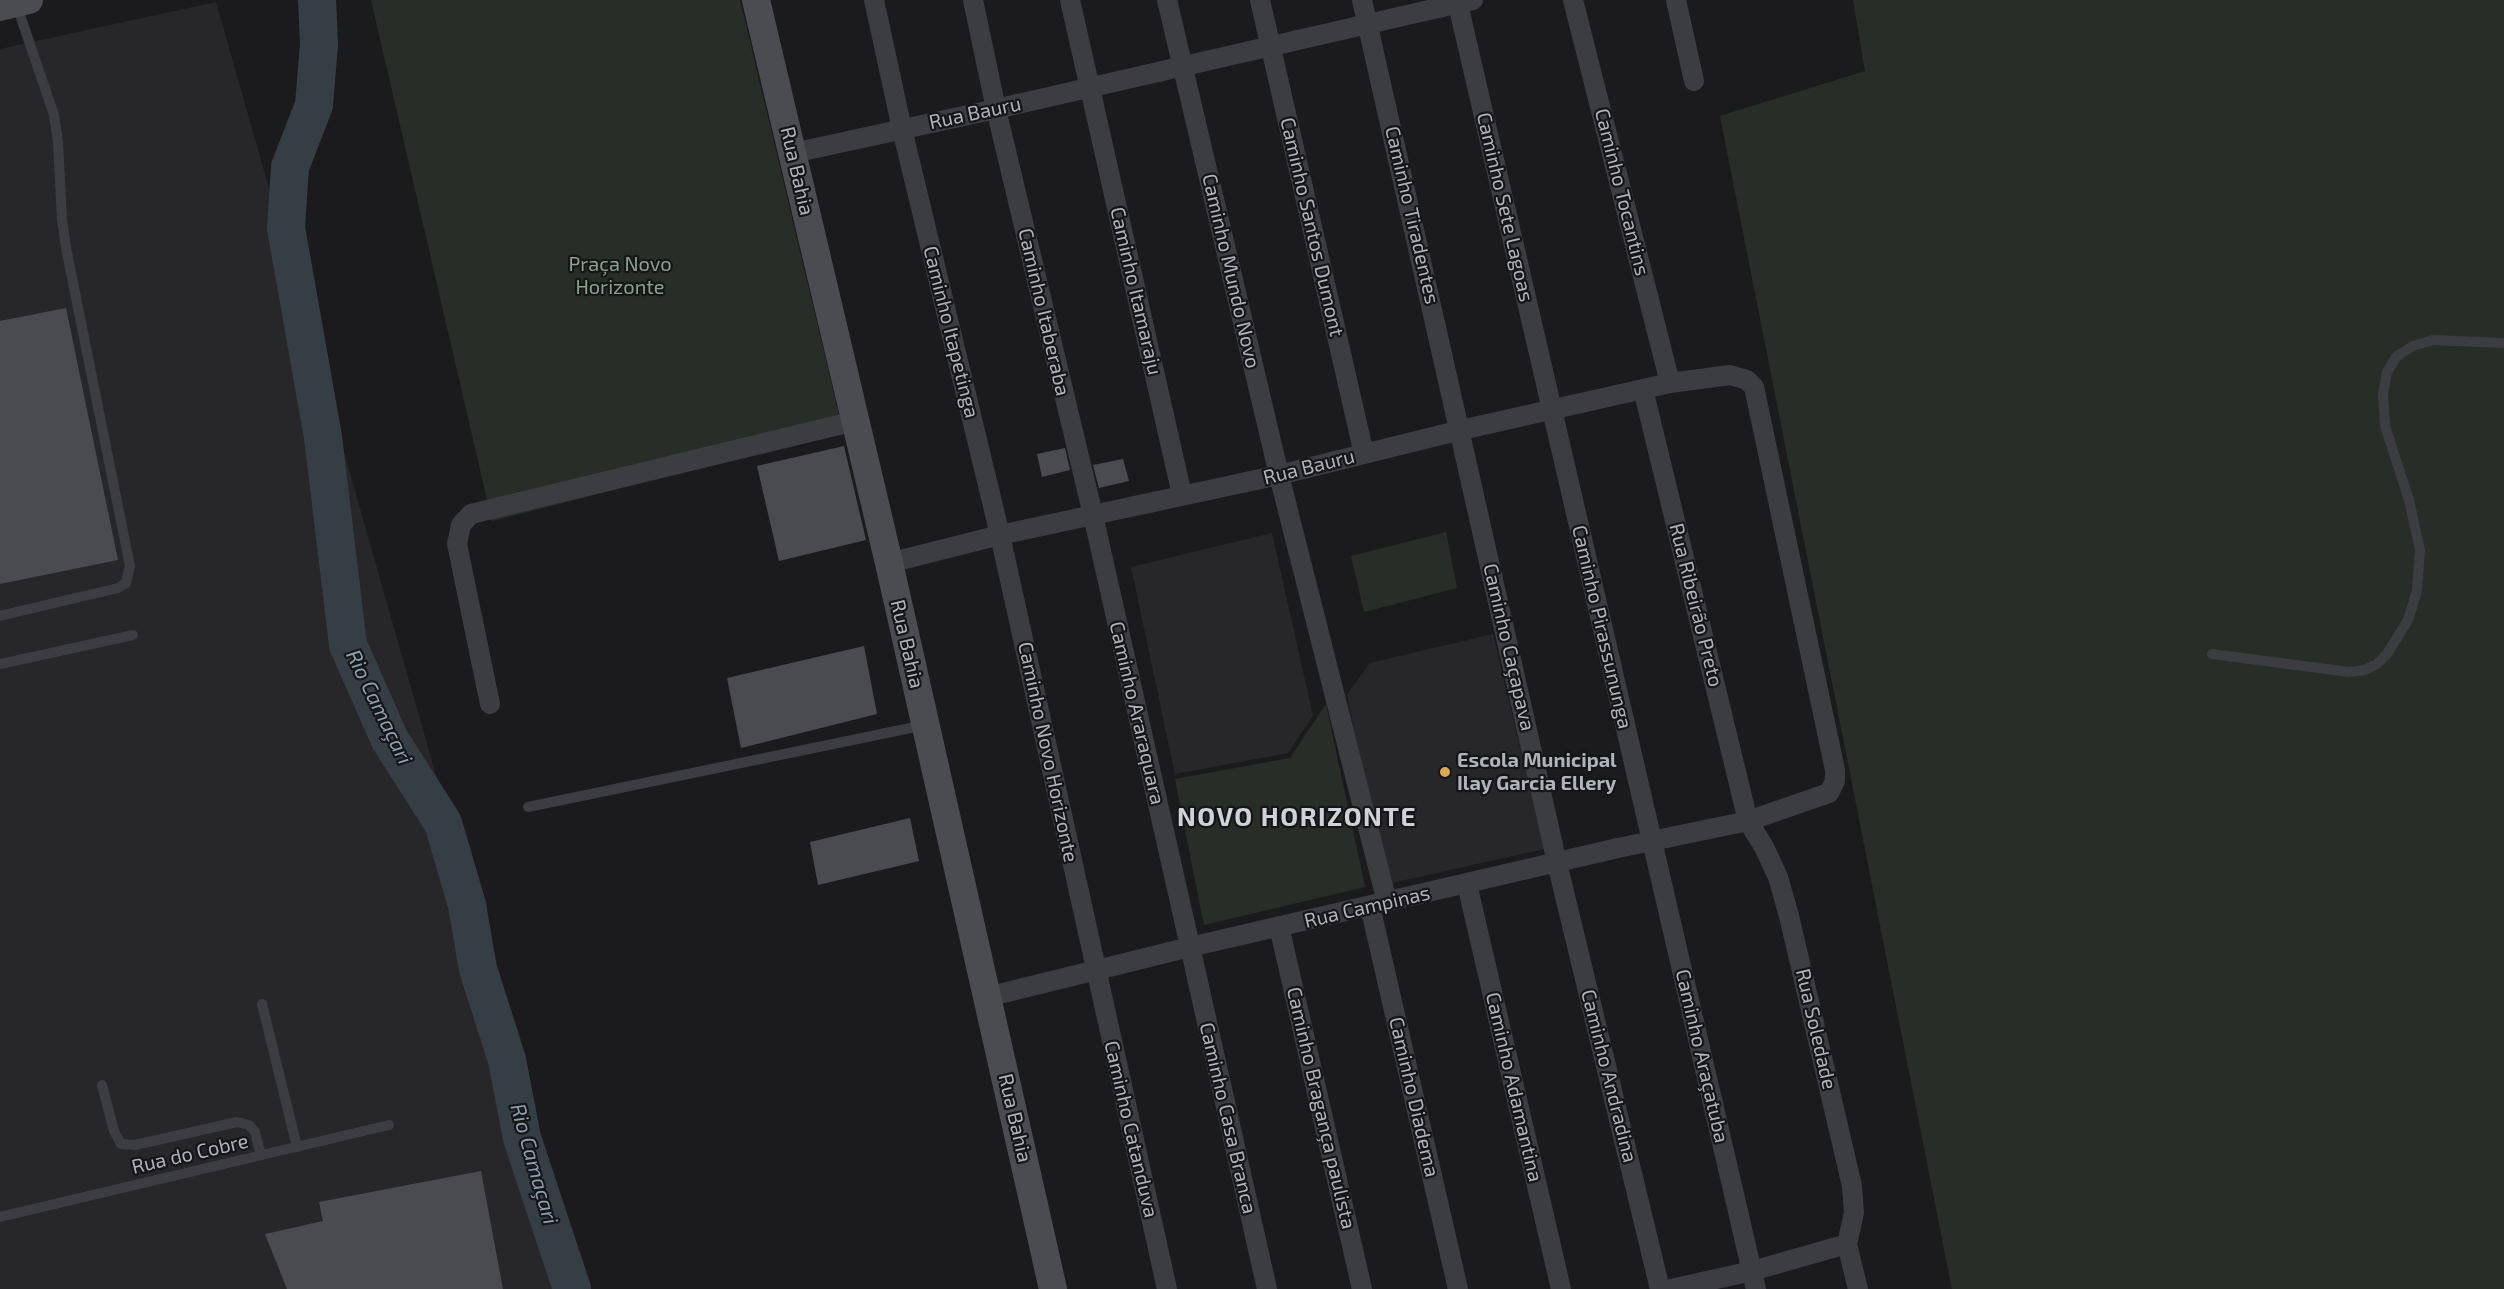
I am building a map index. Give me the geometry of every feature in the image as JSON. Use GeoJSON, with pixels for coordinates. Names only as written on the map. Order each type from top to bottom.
{"type":"FeatureCollection","features":[{"type":"Feature","properties":{"kind":"street","name":"Rua Bahia"},"geometry":{"type":"LineString","coordinates":[[756,0],[889,563],[1053,1289]]}},
{"type":"Feature","properties":{"kind":"street","name":"Caminho Itapetinga"},"geometry":{"type":"LineString","coordinates":[[874,0],[902,129],[1000,535]]}},
{"type":"Feature","properties":{"kind":"street","name":"Caminho Itaberaba"},"geometry":{"type":"LineString","coordinates":[[973,0],[996,109],[1093,515]]}},
{"type":"Feature","properties":{"kind":"street","name":"Caminho Itamaraju"},"geometry":{"type":"LineString","coordinates":[[1070,0],[1182,495]]}},
{"type":"Feature","properties":{"kind":"street","name":"Caminho Mundo Novo"},"geometry":{"type":"LineString","coordinates":[[1167,0],[1378,904]]}},
{"type":"Feature","properties":{"kind":"street","name":"Caminho Santos Dumont"},"geometry":{"type":"LineString","coordinates":[[1260,0],[1364,454]]}},
{"type":"Feature","properties":{"kind":"street","name":"Caminho Tiradentes"},"geometry":{"type":"LineString","coordinates":[[1362,0],[1461,430]]}},
{"type":"Feature","properties":{"kind":"street","name":"Caminho Tocantins"},"geometry":{"type":"LineString","coordinates":[[1573,0],[1670,383]]}},
{"type":"Feature","properties":{"kind":"street"},"geometry":{"type":"LineString","coordinates":[[1676,0],[1694,81]]}},
{"type":"Feature","properties":{"kind":"street","name":"Rua Bauru"},"geometry":{"type":"LineString","coordinates":[[793,153],[1368,25],[1463,1]]}},
{"type":"Feature","properties":{"kind":"street","name":"Caminho Sete Lagoas"},"geometry":{"type":"LineString","coordinates":[[1463,1],[1551,411]]}},
{"type":"Feature","properties":{"kind":"street","name":"Rua Bauru"},"geometry":{"type":"LineString","coordinates":[[889,563],[1000,535],[1279,475],[1461,430],[1643,389],[1730,375]]}},
{"type":"Feature","properties":{"kind":"street","name":"Rua Campinas"},"geometry":{"type":"LineString","coordinates":[[987,997],[1279,926],[1748,821],[1829,793],[1835,781],[1835,771],[1754,387],[1748,380],[1730,375]]}},
{"type":"Feature","properties":{"kind":"street","name":"Rua Ribeirão Preto"},"geometry":{"type":"LineString","coordinates":[[1643,389],[1748,821]]}},
{"type":"Feature","properties":{"kind":"street","name":"Caminho Pirassununga"},"geometry":{"type":"LineString","coordinates":[[1551,411],[1652,842]]}},
{"type":"Feature","properties":{"kind":"street"},"geometry":{"type":"LineString","coordinates":[[490,704],[457,544],[462,525],[471,514],[855,421]]}},
{"type":"Feature","properties":{"kind":"street","name":"Caminho Caçapava"},"geometry":{"type":"LineString","coordinates":[[1461,430],[1557,863]]}},
{"type":"Feature","properties":{"kind":"street","name":"Caminho Araraquara"},"geometry":{"type":"LineString","coordinates":[[1093,515],[1190,947]]}},
{"type":"Feature","properties":{"kind":"street","name":"Caminho Novo Horizonte"},"geometry":{"type":"LineString","coordinates":[[1000,535],[1095,969]]}},
{"type":"Feature","properties":{"kind":"street","name":"Rua Soledade"},"geometry":{"type":"LineString","coordinates":[[1748,821],[1778,876],[1792,928],[1852,1186],[1854,1213],[1847,1245]]}},
{"type":"Feature","properties":{"kind":"street","name":"Caminho Araçatuba"},"geometry":{"type":"LineString","coordinates":[[1652,842],[1754,1280]]}},
{"type":"Feature","properties":{"kind":"street","name":"Caminho Andradina"},"geometry":{"type":"LineString","coordinates":[[1557,863],[1660,1289]]}},
{"type":"Feature","properties":{"kind":"street","name":"Caminho Adamantina"},"geometry":{"type":"LineString","coordinates":[[1467,884],[1561,1289]]}},
{"type":"Feature","properties":{"kind":"street","name":"Caminho Diadema"},"geometry":{"type":"LineString","coordinates":[[1378,904],[1458,1289]]}},
{"type":"Feature","properties":{"kind":"street","name":"Caminho Bragança paulista"},"geometry":{"type":"LineString","coordinates":[[1279,926],[1362,1289]]}},
{"type":"Feature","properties":{"kind":"street","name":"Caminho Casa Branca"},"geometry":{"type":"LineString","coordinates":[[1190,947],[1267,1289]]}},
{"type":"Feature","properties":{"kind":"street","name":"Caminho Catanduva"},"geometry":{"type":"LineString","coordinates":[[1095,969],[1167,1289]]}},
{"type":"Feature","properties":{"kind":"street"},"geometry":{"type":"LineString","coordinates":[[1671,1289],[1754,1280],[1847,1245],[1858,1289]]}},
{"type":"Feature","properties":{"kind":"lane"},"geometry":{"type":"LineString","coordinates":[[0,616],[118,588],[126,583],[130,566],[66,248],[54,115],[15,3]]}},
{"type":"Feature","properties":{"kind":"lane"},"geometry":{"type":"LineString","coordinates":[[2212,654],[2349,672],[2365,670],[2377,664],[2387,654],[2408,620],[2417,591],[2420,550],[2411,508],[2385,426],[2383,394],[2387,372],[2397,356],[2413,346],[2433,340],[2504,343]]}},
{"type":"Feature","properties":{"kind":"lane"},"geometry":{"type":"LineString","coordinates":[[0,664],[133,635]]}},
{"type":"Feature","properties":{"kind":"lane"},"geometry":{"type":"LineString","coordinates":[[528,807],[926,724]]}},
{"type":"Feature","properties":{"kind":"lane"},"geometry":{"type":"LineString","coordinates":[[262,1004],[297,1147]]}},
{"type":"Feature","properties":{"kind":"lane"},"geometry":{"type":"LineString","coordinates":[[102,1085],[114,1131],[122,1144],[135,1145],[237,1122],[249,1125],[255,1132],[261,1155]]}},
{"type":"Feature","properties":{"kind":"lane","name":"Rua do Cobre"},"geometry":{"type":"LineString","coordinates":[[0,1217],[389,1125]]}},
{"type":"Feature","properties":{"kind":"shaded area"},"geometry":{"type":"Polygon","coordinates":[[[216,2],[582,1289],[0,1289],[0,49],[216,2]]]}},
{"type":"Feature","properties":{"kind":"shaded area"},"geometry":{"type":"Polygon","coordinates":[[[1272,533],[1313,716],[1288,753],[1175,774],[1131,567],[1272,533]]]}},
{"type":"Feature","properties":{"kind":"shaded area","name":"Escola Municipal Ilay Garcia Ellery"},"geometry":{"type":"Polygon","coordinates":[[[1493,634],[1544,849],[1387,884],[1347,695],[1370,663],[1493,634]]]}},
{"type":"Feature","properties":{"kind":"green space","name":"Praça Novo Horizonte"},"geometry":{"type":"Polygon","coordinates":[[[371,0],[740,0],[843,432],[492,521],[371,0]]]}},
{"type":"Feature","properties":{"kind":"green space"},"geometry":{"type":"Polygon","coordinates":[[[1853,0],[2504,0],[2504,1289],[1952,1289],[1720,116],[1865,71],[1853,0]]]}},
{"type":"Feature","properties":{"kind":"green space"},"geometry":{"type":"Polygon","coordinates":[[[1446,532],[1457,588],[1364,612],[1351,556],[1446,532]]]}},
{"type":"Feature","properties":{"kind":"green space"},"geometry":{"type":"Polygon","coordinates":[[[1326,704],[1365,887],[1204,925],[1175,779],[1290,758],[1326,704]]]}},
{"type":"Feature","properties":{"kind":"building"},"geometry":{"type":"Polygon","coordinates":[[[66,308],[118,560],[0,584],[0,321],[66,308]]]}},
{"type":"Feature","properties":{"kind":"building"},"geometry":{"type":"Polygon","coordinates":[[[844,446],[866,540],[779,561],[757,466],[844,446]]]}},
{"type":"Feature","properties":{"kind":"building"},"geometry":{"type":"Polygon","coordinates":[[[1065,448],[1070,470],[1042,477],[1037,454],[1065,448]]]}},
{"type":"Feature","properties":{"kind":"building"},"geometry":{"type":"Polygon","coordinates":[[[1123,459],[1129,481],[1099,488],[1093,465],[1123,459]]]}},
{"type":"Feature","properties":{"kind":"building"},"geometry":{"type":"Polygon","coordinates":[[[864,646],[877,714],[741,748],[727,678],[864,646]]]}},
{"type":"Feature","properties":{"kind":"building"},"geometry":{"type":"Polygon","coordinates":[[[910,818],[919,861],[818,885],[810,842],[910,818]]]}},
{"type":"Feature","properties":{"kind":"building"},"geometry":{"type":"Polygon","coordinates":[[[481,1171],[503,1289],[287,1289],[265,1234],[323,1221],[319,1202],[481,1171]]]}},
{"type":"Feature","properties":{"kind":"waterway","name":"Rio Camaçari"},"geometry":{"type":"LineString","coordinates":[[317,0],[319,44],[314,105],[290,167],[286,228],[323,437],[348,645],[390,740],[443,823],[467,905],[478,969],[507,1060],[522,1138],[572,1289]]}},
{"type":"Feature","properties":{"kind":"place","name":"Escola Municipal Ilay Garcia Ellery"},"geometry":{"type":"Point","coordinates":[1445,772]}},
{"type":"Feature","properties":{"kind":"district","name":"NOVO HORIZONTE"},"geometry":{"type":"Point","coordinates":[1297,817]}}]}
